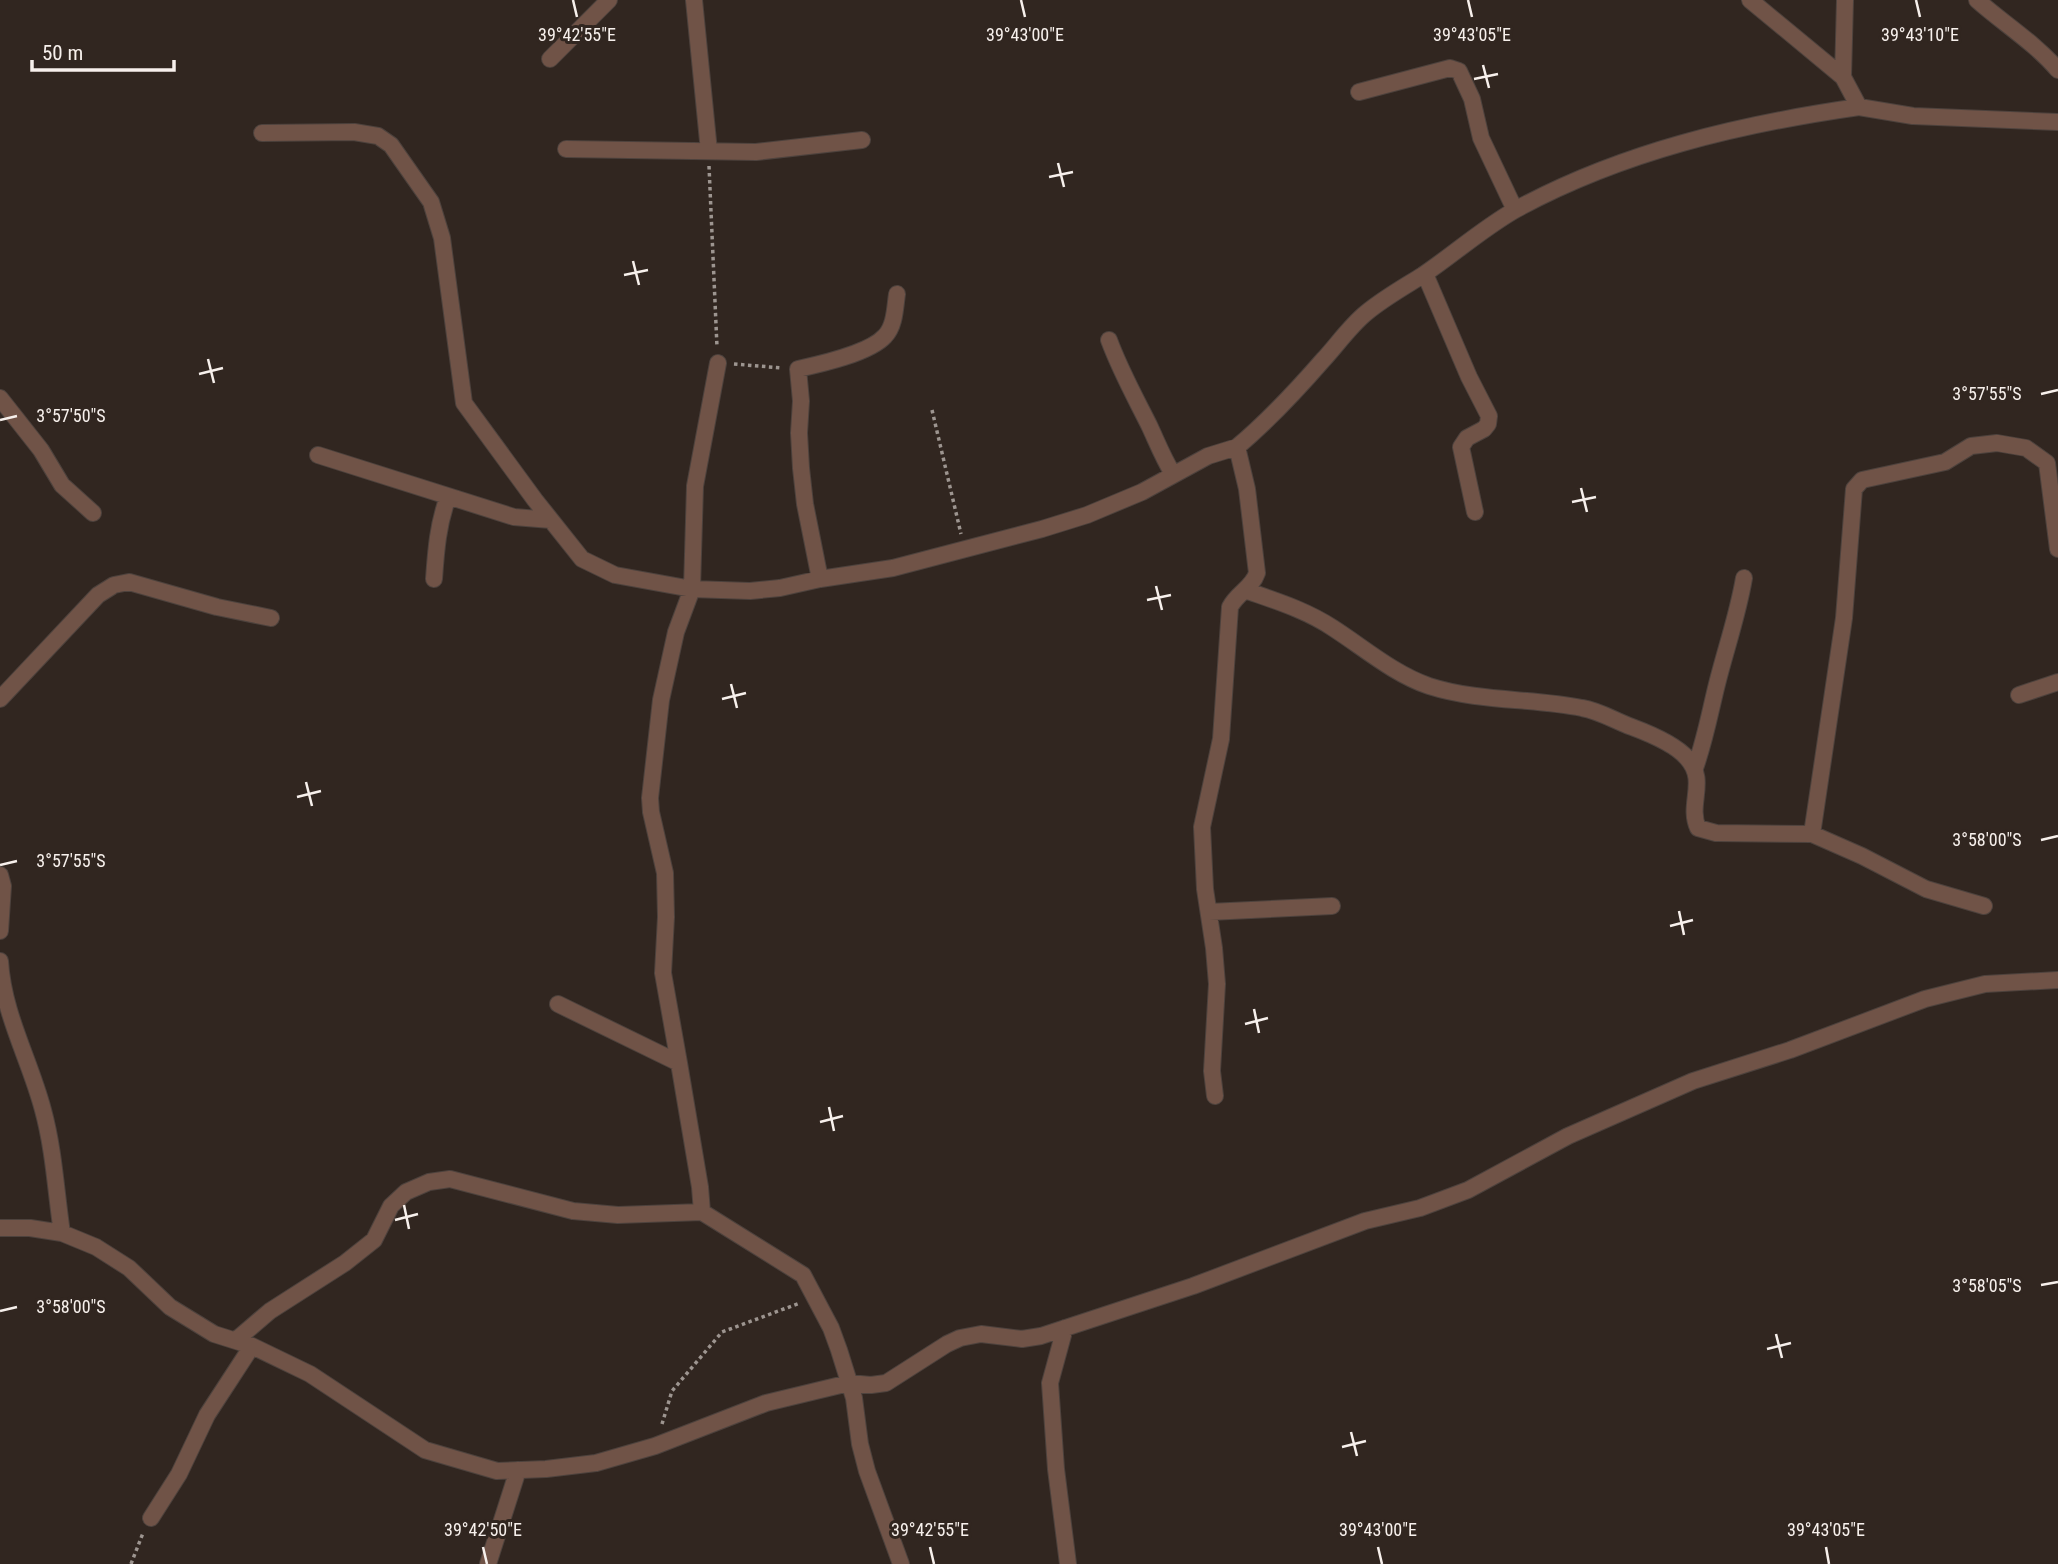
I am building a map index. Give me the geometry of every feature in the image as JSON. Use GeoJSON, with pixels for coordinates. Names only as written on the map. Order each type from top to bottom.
{"type":"FeatureCollection","features":[{"type":"Feature","properties":{"kind":"street"},"geometry":{"type":"LineString","coordinates":[[550,60],[609,0]]}},
{"type":"Feature","properties":{"kind":"street"},"geometry":{"type":"LineString","coordinates":[[694,0],[709,151]]}},
{"type":"Feature","properties":{"kind":"street"},"geometry":{"type":"LineString","coordinates":[[1750,0],[1843,77],[1859,107]]}},
{"type":"Feature","properties":{"kind":"street"},"geometry":{"type":"LineString","coordinates":[[1843,77],[1845,0]]}},
{"type":"Feature","properties":{"kind":"street"},"geometry":{"type":"LineString","coordinates":[[1977,0],[2036,47],[2058,70]]}},
{"type":"Feature","properties":{"kind":"street"},"geometry":{"type":"LineString","coordinates":[[1359,92],[1450,68],[1460,71],[1472,99],[1481,138],[1515,211]]}},
{"type":"Feature","properties":{"kind":"street"},"geometry":{"type":"LineString","coordinates":[[262,133],[354,132],[378,136],[391,145],[431,202],[442,238],[464,403],[582,559],[615,575],[692,589],[770,589],[893,568],[1087,515],[1142,492],[1208,456],[1237,447],[1260,428],[1364,315],[1394,292],[1425,274],[1489,226],[1515,211],[1581,177],[1624,161],[1754,125],[1859,107],[1913,116],[2058,122]]}},
{"type":"Feature","properties":{"kind":"street"},"geometry":{"type":"LineString","coordinates":[[566,149],[756,152],[862,140]]}},
{"type":"Feature","properties":{"kind":"street"},"geometry":{"type":"LineString","coordinates":[[1425,274],[1469,377],[1489,416],[1484,429],[1467,438],[1461,447],[1475,512]]}},
{"type":"Feature","properties":{"kind":"street"},"geometry":{"type":"LineString","coordinates":[[820,579],[803,480],[798,369],[835,360],[886,336],[894,317],[897,294]]}},
{"type":"Feature","properties":{"kind":"street"},"geometry":{"type":"LineString","coordinates":[[1109,340],[1122,375],[1173,474]]}},
{"type":"Feature","properties":{"kind":"street"},"geometry":{"type":"LineString","coordinates":[[702,1212],[663,973],[665,873],[650,798],[662,700],[676,632],[692,589],[695,486],[718,363]]}},
{"type":"Feature","properties":{"kind":"street"},"geometry":{"type":"LineString","coordinates":[[0,398],[41,450],[62,485],[93,513]]}},
{"type":"Feature","properties":{"kind":"street"},"geometry":{"type":"LineString","coordinates":[[1812,834],[1844,618],[1854,489],[1862,480],[1945,462],[1971,446],[1997,443],[2026,448],[2047,463],[2058,549]]}},
{"type":"Feature","properties":{"kind":"street"},"geometry":{"type":"LineString","coordinates":[[1215,1096],[1212,1071],[1216,984],[1202,827],[1221,739],[1230,607],[1234,599],[1254,582],[1257,573],[1247,489],[1237,447]]}},
{"type":"Feature","properties":{"kind":"street"},"geometry":{"type":"LineString","coordinates":[[318,455],[514,517],[551,520]]}},
{"type":"Feature","properties":{"kind":"street"},"geometry":{"type":"LineString","coordinates":[[434,579],[440,518],[448,497]]}},
{"type":"Feature","properties":{"kind":"street"},"geometry":{"type":"LineString","coordinates":[[1695,768],[1706,740],[1717,683],[1737,617],[1744,578]]}},
{"type":"Feature","properties":{"kind":"street"},"geometry":{"type":"LineString","coordinates":[[0,699],[98,595],[114,585],[129,582],[217,607],[271,618]]}},
{"type":"Feature","properties":{"kind":"street"},"geometry":{"type":"LineString","coordinates":[[1245,590],[1304,612],[1426,685],[1455,693],[1584,708],[1651,734],[1686,755],[1695,768],[1698,787],[1694,818],[1698,828],[1716,833],[1812,834],[1926,889],[1984,906]]}},
{"type":"Feature","properties":{"kind":"street"},"geometry":{"type":"LineString","coordinates":[[2019,695],[2058,682]]}},
{"type":"Feature","properties":{"kind":"street"},"geometry":{"type":"LineString","coordinates":[[0,875],[3,886],[0,931]]}},
{"type":"Feature","properties":{"kind":"street"},"geometry":{"type":"LineString","coordinates":[[1209,912],[1332,906]]}},
{"type":"Feature","properties":{"kind":"street"},"geometry":{"type":"LineString","coordinates":[[0,961],[1,979],[13,1025],[44,1111],[62,1233]]}},
{"type":"Feature","properties":{"kind":"street"},"geometry":{"type":"LineString","coordinates":[[0,1228],[30,1227],[62,1233],[96,1247],[129,1268],[170,1307],[214,1334],[252,1346],[310,1374],[425,1450],[497,1471],[596,1463],[655,1446],[766,1404],[849,1383],[886,1383],[960,1338],[981,1334],[1022,1339],[1041,1336],[1193,1286],[1365,1221],[1420,1208],[1468,1191],[1568,1136],[1693,1081],[1790,1050],[1925,999],[1985,984],[2058,980]]}},
{"type":"Feature","properties":{"kind":"street"},"geometry":{"type":"LineString","coordinates":[[558,1004],[679,1063]]}},
{"type":"Feature","properties":{"kind":"street"},"geometry":{"type":"LineString","coordinates":[[236,1340],[270,1311],[374,1240],[391,1206],[406,1192],[429,1182],[450,1179],[573,1211],[618,1215],[702,1212],[803,1275],[816,1297],[831,1328],[849,1383],[867,1471],[901,1564]]}},
{"type":"Feature","properties":{"kind":"street"},"geometry":{"type":"LineString","coordinates":[[1065,1328],[1050,1383],[1056,1469],[1068,1564]]}},
{"type":"Feature","properties":{"kind":"street"},"geometry":{"type":"LineString","coordinates":[[150,1518],[179,1474],[207,1415],[252,1346]]}},
{"type":"Feature","properties":{"kind":"street"},"geometry":{"type":"LineString","coordinates":[[488,1564],[518,1471]]}},
{"type":"Feature","properties":{"kind":"path"},"geometry":{"type":"LineString","coordinates":[[709,151],[709,204],[718,363],[798,369]]}},
{"type":"Feature","properties":{"kind":"path"},"geometry":{"type":"LineString","coordinates":[[932,410],[964,550]]}},
{"type":"Feature","properties":{"kind":"path"},"geometry":{"type":"LineString","coordinates":[[655,1446],[672,1391],[722,1332],[816,1297]]}},
{"type":"Feature","properties":{"kind":"path"},"geometry":{"type":"LineString","coordinates":[[131,1564],[150,1518]]}}]}
